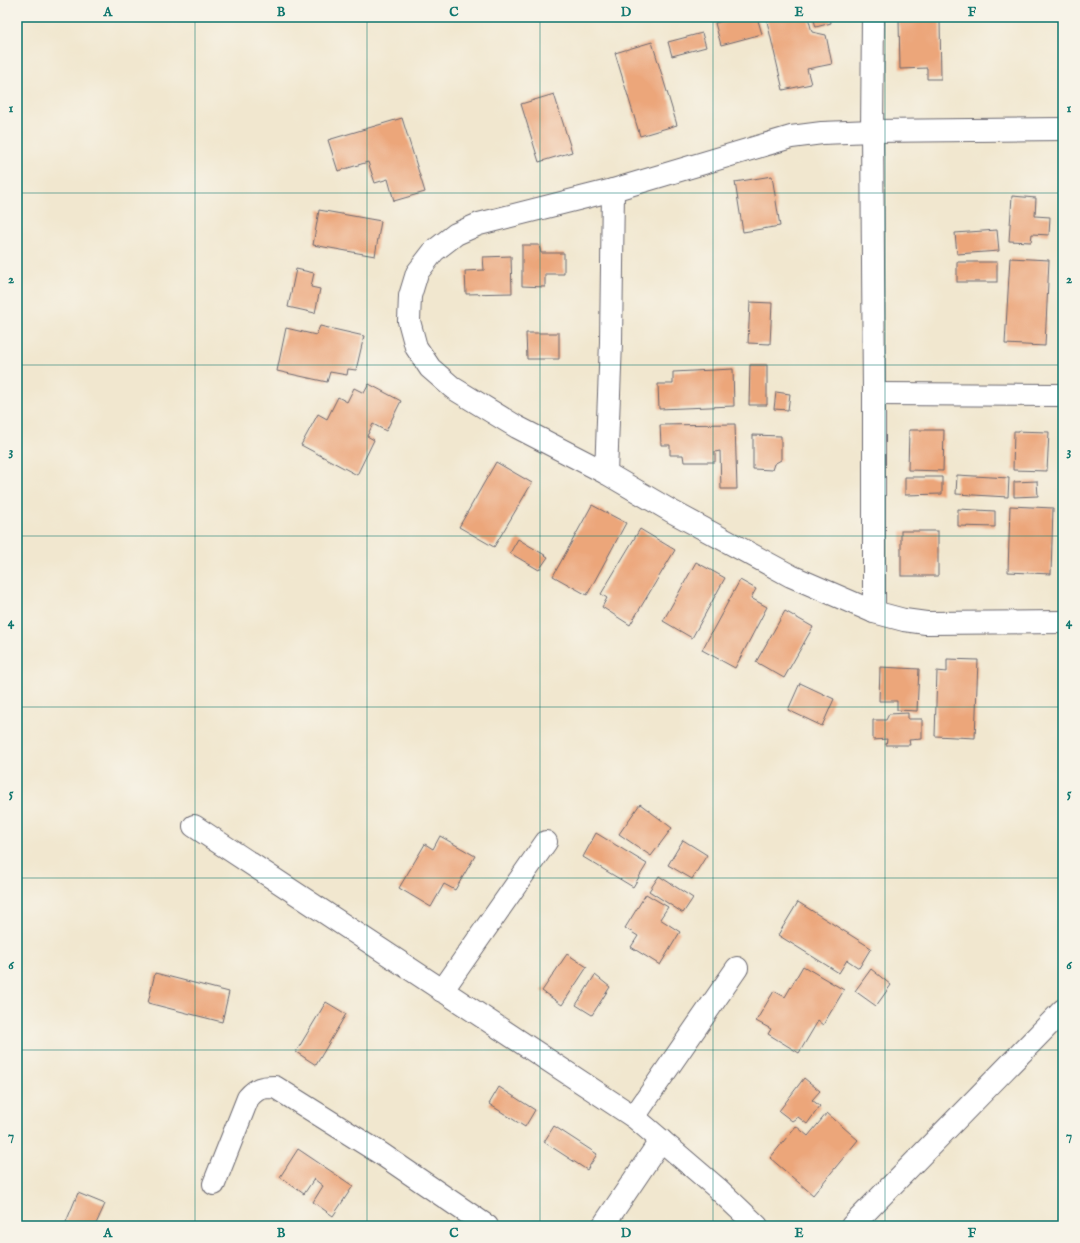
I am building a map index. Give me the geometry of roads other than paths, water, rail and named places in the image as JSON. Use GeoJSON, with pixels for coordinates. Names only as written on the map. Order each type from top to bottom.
{"type":"FeatureCollection","features":[{"type":"Feature","properties":{"kind":"street"},"geometry":{"type":"LineString","coordinates":[[873,17],[874,612]]}},
{"type":"Feature","properties":{"kind":"street"},"geometry":{"type":"LineString","coordinates":[[1063,129],[872,131],[822,133],[792,137],[613,190],[479,224],[456,234],[434,251],[418,273],[410,296],[410,321],[416,347],[430,368],[453,388],[517,427],[606,473],[671,511],[792,576],[874,612],[904,620],[926,623],[1063,622]]}},
{"type":"Feature","properties":{"kind":"street"},"geometry":{"type":"LineString","coordinates":[[606,473],[611,342],[613,190]]}},
{"type":"Feature","properties":{"kind":"street"},"geometry":{"type":"LineString","coordinates":[[874,394],[1063,395]]}},
{"type":"Feature","properties":{"kind":"street"},"geometry":{"type":"LineString","coordinates":[[194,826],[634,1118],[662,1140],[717,1188],[757,1226]]}},
{"type":"Feature","properties":{"kind":"street"},"geometry":{"type":"LineString","coordinates":[[442,991],[546,842]]}},
{"type":"Feature","properties":{"kind":"street"},"geometry":{"type":"LineString","coordinates":[[634,1118],[737,968]]}},
{"type":"Feature","properties":{"kind":"street"},"geometry":{"type":"LineString","coordinates":[[852,1226],[1063,1010]]}},
{"type":"Feature","properties":{"kind":"street"},"geometry":{"type":"LineString","coordinates":[[214,1184],[248,1098],[255,1090],[265,1087],[275,1088],[380,1153],[487,1226]]}},
{"type":"Feature","properties":{"kind":"street"},"geometry":{"type":"LineString","coordinates":[[603,1226],[662,1140]]}}]}
